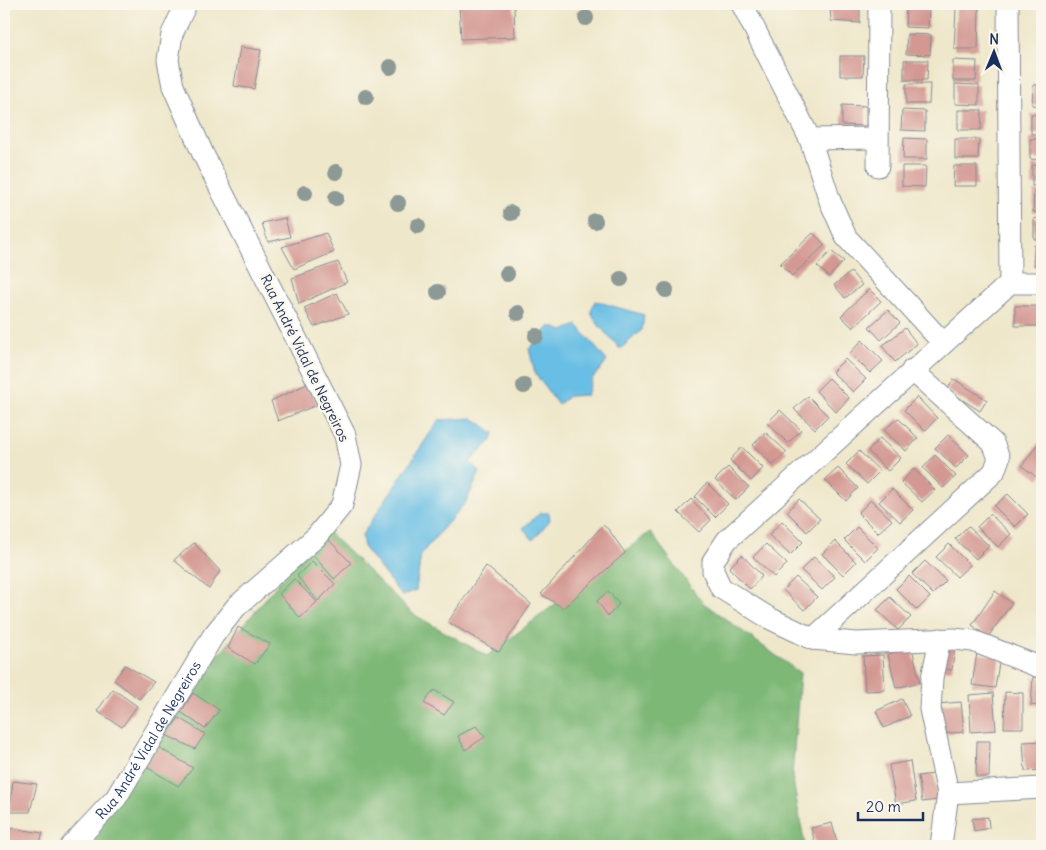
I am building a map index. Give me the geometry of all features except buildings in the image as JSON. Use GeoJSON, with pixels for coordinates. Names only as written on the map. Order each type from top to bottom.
{"type":"FeatureCollection","features":[{"type":"Feature","properties":{"kind":"street","name":"Rua André Vidal de Negreiros"},"geometry":{"type":"LineString","coordinates":[[72,846],[116,798],[213,636],[236,607],[316,537],[333,518],[342,505],[349,481],[351,465],[345,435],[203,154],[173,86],[168,60],[172,34],[186,4]]}},
{"type":"Feature","properties":{"kind":"street"},"geometry":{"type":"LineString","coordinates":[[742,4],[810,139],[832,207],[846,237],[943,343]]}},
{"type":"Feature","properties":{"kind":"street"},"geometry":{"type":"LineString","coordinates":[[878,166],[879,4]]}},
{"type":"Feature","properties":{"kind":"street"},"geometry":{"type":"LineString","coordinates":[[1008,4],[1010,283]]}},
{"type":"Feature","properties":{"kind":"street"},"geometry":{"type":"LineString","coordinates":[[810,139],[877,138]]}},
{"type":"Feature","properties":{"kind":"street"},"geometry":{"type":"LineString","coordinates":[[1042,283],[1010,283],[727,540],[713,561],[713,571],[721,588],[769,618],[813,639],[856,643],[940,639],[973,642],[1042,668]]}},
{"type":"Feature","properties":{"kind":"street"},"geometry":{"type":"LineString","coordinates":[[813,639],[973,493],[998,465],[999,458],[993,443],[912,370]]}},
{"type":"Feature","properties":{"kind":"street"},"geometry":{"type":"LineString","coordinates":[[940,639],[932,678],[930,709],[948,793],[941,846]]}},
{"type":"Feature","properties":{"kind":"street"},"geometry":{"type":"LineString","coordinates":[[948,793],[1042,788]]}},
{"type":"Feature","properties":{"kind":"green space"},"geometry":{"type":"Polygon","coordinates":[[[324,528],[413,614],[487,656],[650,532],[702,602],[800,673],[792,776],[805,846],[61,846],[324,528]]]}},
{"type":"Feature","properties":{"kind":"water"},"geometry":{"type":"Polygon","coordinates":[[[595,301],[644,315],[642,330],[620,349],[593,316],[591,311],[595,301]]]}},
{"type":"Feature","properties":{"kind":"water"},"geometry":{"type":"Polygon","coordinates":[[[577,325],[607,361],[592,379],[587,395],[569,396],[558,405],[535,373],[529,349],[550,326],[563,331],[577,325]]]}},
{"type":"Feature","properties":{"kind":"water"},"geometry":{"type":"Polygon","coordinates":[[[473,418],[494,433],[490,442],[470,462],[480,472],[466,502],[421,554],[416,590],[402,596],[364,548],[362,535],[439,420],[473,418]]]}},
{"type":"Feature","properties":{"kind":"water"},"geometry":{"type":"Polygon","coordinates":[[[540,513],[549,513],[550,520],[533,540],[523,528],[540,513]]]}}]}
